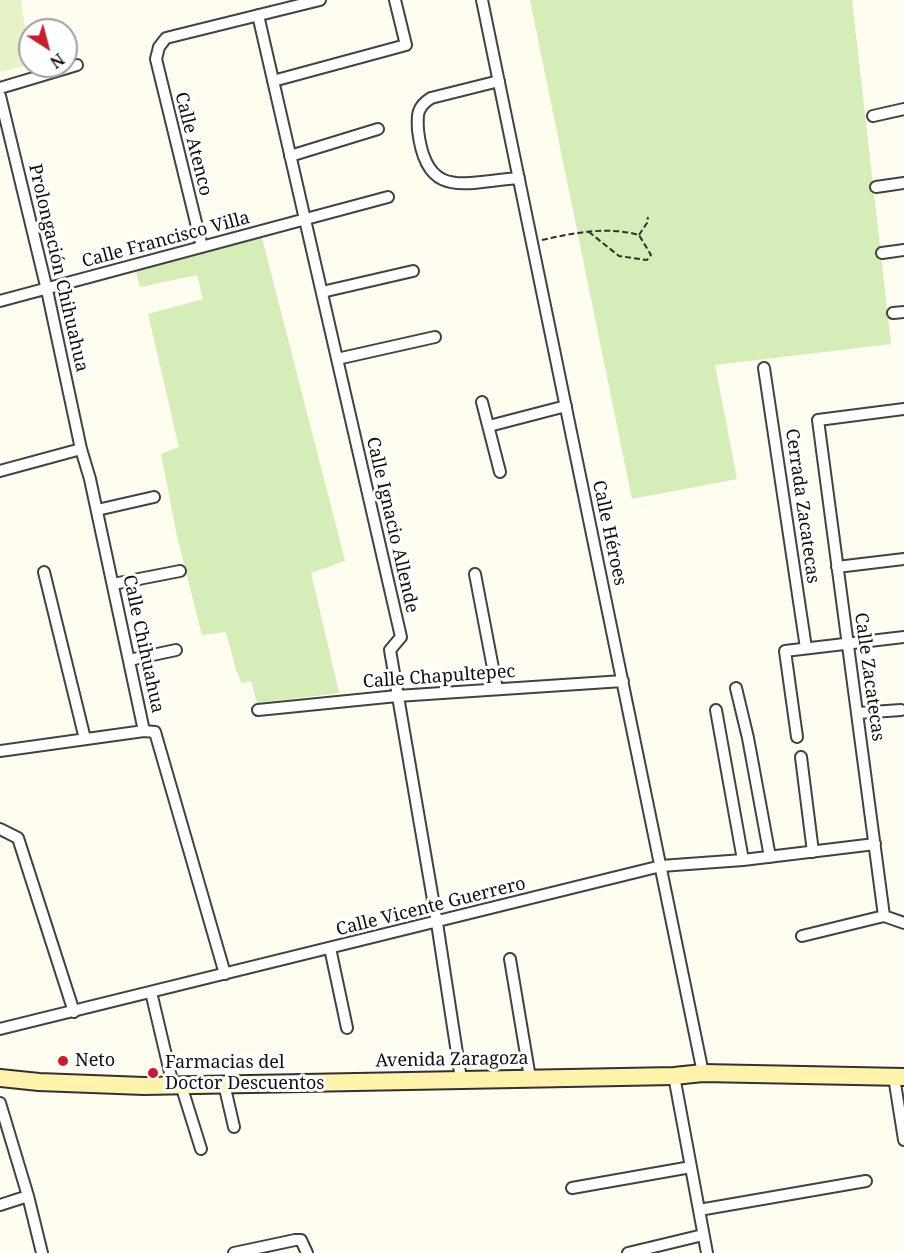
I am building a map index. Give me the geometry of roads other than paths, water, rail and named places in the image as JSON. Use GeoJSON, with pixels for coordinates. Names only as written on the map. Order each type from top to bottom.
{"type":"FeatureCollection","features":[{"type":"Feature","properties":{"kind":"main road","name":"Avenida Zaragoza"},"geometry":{"type":"LineString","coordinates":[[0,1078],[39,1082],[177,1085],[674,1076],[703,1073],[899,1077]]}},
{"type":"Feature","properties":{"kind":"street"},"geometry":{"type":"LineString","coordinates":[[258,15],[274,6],[320,0]]}},
{"type":"Feature","properties":{"kind":"street"},"geometry":{"type":"LineString","coordinates":[[273,81],[406,45],[395,0]]}},
{"type":"Feature","properties":{"kind":"street","name":"Calle Héroes"},"geometry":{"type":"LineString","coordinates":[[482,0],[703,1073]]}},
{"type":"Feature","properties":{"kind":"street","name":"Calle Ignacio Allende"},"geometry":{"type":"LineString","coordinates":[[258,15],[400,637],[390,650],[461,1079]]}},
{"type":"Feature","properties":{"kind":"street","name":"Calle Atenco"},"geometry":{"type":"LineString","coordinates":[[202,248],[156,60],[159,47],[166,39],[258,15]]}},
{"type":"Feature","properties":{"kind":"street"},"geometry":{"type":"LineString","coordinates":[[0,88],[33,78]]}},
{"type":"Feature","properties":{"kind":"street"},"geometry":{"type":"LineString","coordinates":[[499,81],[431,98],[422,104],[417,115],[421,151],[428,167],[437,177],[450,183],[519,178]]}},
{"type":"Feature","properties":{"kind":"street","name":"Prolongación Chihuahua"},"geometry":{"type":"LineString","coordinates":[[0,96],[81,449]]}},
{"type":"Feature","properties":{"kind":"street"},"geometry":{"type":"LineString","coordinates":[[873,116],[904,109]]}},
{"type":"Feature","properties":{"kind":"street"},"geometry":{"type":"LineString","coordinates":[[291,156],[378,129]]}},
{"type":"Feature","properties":{"kind":"street"},"geometry":{"type":"LineString","coordinates":[[876,187],[904,183]]}},
{"type":"Feature","properties":{"kind":"street","name":"Calle Francisco Villa"},"geometry":{"type":"LineString","coordinates":[[0,301],[388,197]]}},
{"type":"Feature","properties":{"kind":"street"},"geometry":{"type":"LineString","coordinates":[[882,253],[904,250]]}},
{"type":"Feature","properties":{"kind":"street"},"geometry":{"type":"LineString","coordinates":[[322,292],[413,271]]}},
{"type":"Feature","properties":{"kind":"street"},"geometry":{"type":"LineString","coordinates":[[337,359],[435,337]]}},
{"type":"Feature","properties":{"kind":"street","name":"Cerrada Zacatecas"},"geometry":{"type":"LineString","coordinates":[[764,368],[806,648]]}},
{"type":"Feature","properties":{"kind":"street"},"geometry":{"type":"LineString","coordinates":[[482,402],[500,472]]}},
{"type":"Feature","properties":{"kind":"street"},"geometry":{"type":"LineString","coordinates":[[489,426],[566,406]]}},
{"type":"Feature","properties":{"kind":"street","name":"Calle Zacatecas"},"geometry":{"type":"LineString","coordinates":[[884,916],[818,420],[904,409]]}},
{"type":"Feature","properties":{"kind":"street"},"geometry":{"type":"LineString","coordinates":[[0,471],[81,449]]}},
{"type":"Feature","properties":{"kind":"street","name":"Calle Chihuahua"},"geometry":{"type":"LineString","coordinates":[[81,449],[97,510],[144,731],[151,730],[158,736],[225,974]]}},
{"type":"Feature","properties":{"kind":"street"},"geometry":{"type":"LineString","coordinates":[[97,510],[154,497]]}},
{"type":"Feature","properties":{"kind":"street"},"geometry":{"type":"LineString","coordinates":[[837,567],[904,559]]}},
{"type":"Feature","properties":{"kind":"street"},"geometry":{"type":"LineString","coordinates":[[113,584],[180,571]]}},
{"type":"Feature","properties":{"kind":"street"},"geometry":{"type":"LineString","coordinates":[[44,572],[85,739]]}},
{"type":"Feature","properties":{"kind":"street"},"geometry":{"type":"LineString","coordinates":[[475,574],[497,689]]}},
{"type":"Feature","properties":{"kind":"street"},"geometry":{"type":"LineString","coordinates":[[796,737],[785,651],[904,637]]}},
{"type":"Feature","properties":{"kind":"street"},"geometry":{"type":"LineString","coordinates":[[129,660],[176,650]]}},
{"type":"Feature","properties":{"kind":"street","name":"Calle Chapultepec"},"geometry":{"type":"LineString","coordinates":[[258,710],[397,696],[623,681]]}},
{"type":"Feature","properties":{"kind":"street"},"geometry":{"type":"LineString","coordinates":[[736,688],[748,738],[770,857]]}},
{"type":"Feature","properties":{"kind":"street"},"geometry":{"type":"LineString","coordinates":[[716,710],[743,860]]}},
{"type":"Feature","properties":{"kind":"street"},"geometry":{"type":"LineString","coordinates":[[858,713],[901,710]]}},
{"type":"Feature","properties":{"kind":"street"},"geometry":{"type":"LineString","coordinates":[[0,752],[144,731]]}},
{"type":"Feature","properties":{"kind":"street"},"geometry":{"type":"LineString","coordinates":[[801,757],[813,852]]}},
{"type":"Feature","properties":{"kind":"street"},"geometry":{"type":"LineString","coordinates":[[0,829],[18,838],[74,1012]]}},
{"type":"Feature","properties":{"kind":"street","name":"Calle Vicente Guerrero"},"geometry":{"type":"LineString","coordinates":[[0,1029],[662,866],[743,860],[875,844]]}},
{"type":"Feature","properties":{"kind":"street"},"geometry":{"type":"LineString","coordinates":[[802,936],[884,916],[904,924]]}},
{"type":"Feature","properties":{"kind":"street"},"geometry":{"type":"LineString","coordinates":[[330,948],[347,1028]]}},
{"type":"Feature","properties":{"kind":"street"},"geometry":{"type":"LineString","coordinates":[[510,959],[530,1078]]}},
{"type":"Feature","properties":{"kind":"street"},"geometry":{"type":"LineString","coordinates":[[151,993],[177,1085],[201,1149]]}},
{"type":"Feature","properties":{"kind":"street"},"geometry":{"type":"LineString","coordinates":[[674,1076],[707,1253]]}},
{"type":"Feature","properties":{"kind":"street"},"geometry":{"type":"LineString","coordinates":[[899,1077],[904,1140]]}},
{"type":"Feature","properties":{"kind":"street"},"geometry":{"type":"LineString","coordinates":[[224,1084],[234,1127]]}},
{"type":"Feature","properties":{"kind":"street"},"geometry":{"type":"LineString","coordinates":[[0,1103],[28,1196],[42,1253]]}},
{"type":"Feature","properties":{"kind":"street"},"geometry":{"type":"LineString","coordinates":[[572,1188],[691,1167]]}},
{"type":"Feature","properties":{"kind":"street"},"geometry":{"type":"LineString","coordinates":[[699,1210],[866,1181]]}},
{"type":"Feature","properties":{"kind":"street"},"geometry":{"type":"LineString","coordinates":[[0,1205],[28,1196]]}},
{"type":"Feature","properties":{"kind":"street"},"geometry":{"type":"LineString","coordinates":[[628,1253],[704,1235]]}},
{"type":"Feature","properties":{"kind":"street"},"geometry":{"type":"LineString","coordinates":[[234,1253],[295,1240],[301,1240],[306,1249]]}},
{"type":"Feature","properties":{"kind":"place","name":"Neto"},"geometry":{"type":"Point","coordinates":[63,1061]}},
{"type":"Feature","properties":{"kind":"place","name":"Farmacias del Doctor Descuentos"},"geometry":{"type":"Point","coordinates":[153,1073]}}]}
